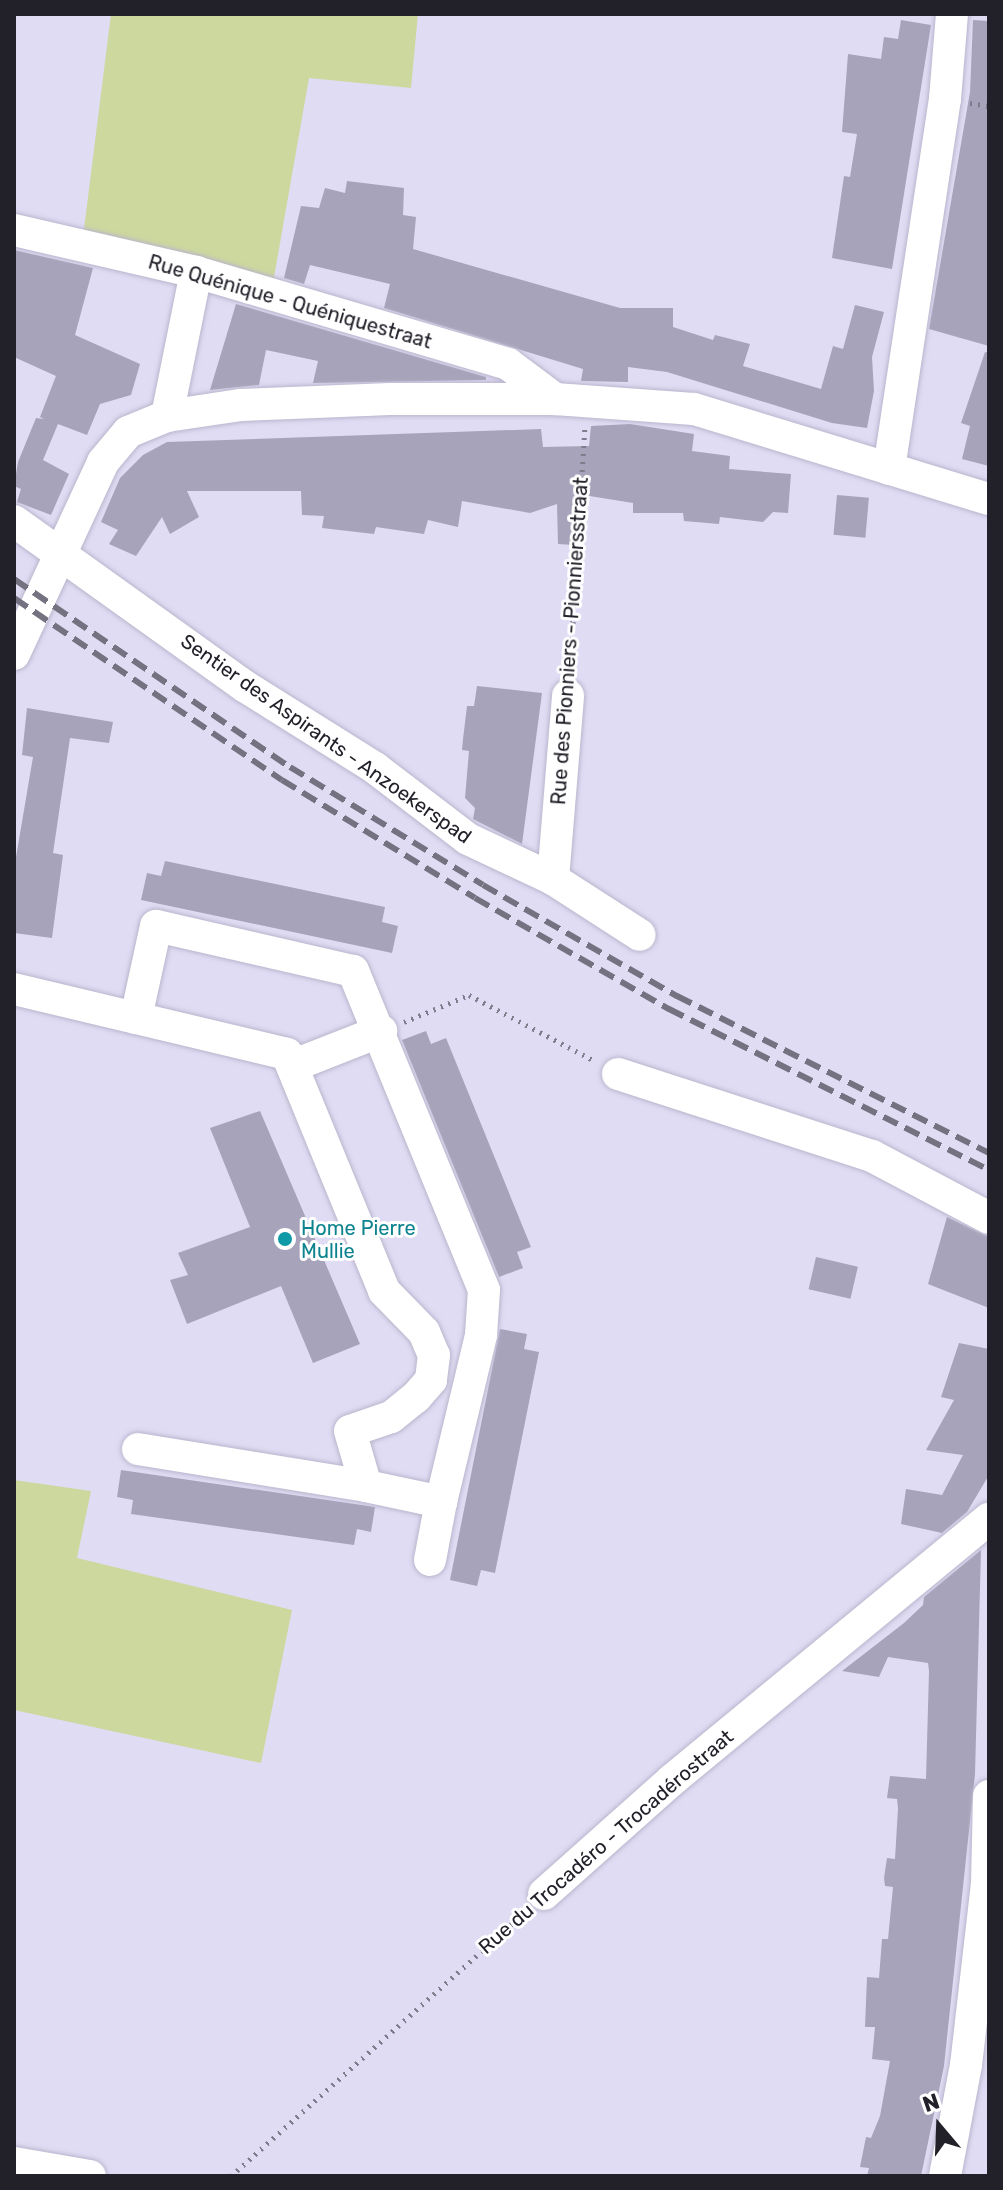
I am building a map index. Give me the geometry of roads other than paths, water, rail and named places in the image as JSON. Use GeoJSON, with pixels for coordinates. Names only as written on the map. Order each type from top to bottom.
{"type":"FeatureCollection","features":[{"type":"Feature","properties":{"kind":"street"},"geometry":{"type":"LineString","coordinates":[[889,469],[945,99],[952,14]]}},
{"type":"Feature","properties":{"kind":"street","name":"Rue Quénique - Quéniquestraat"},"geometry":{"type":"LineString","coordinates":[[14,230],[196,272],[508,364],[571,401]]}},
{"type":"Feature","properties":{"kind":"street"},"geometry":{"type":"LineString","coordinates":[[167,416],[196,272]]}},
{"type":"Feature","properties":{"kind":"street"},"geometry":{"type":"LineString","coordinates":[[16,647],[103,462],[128,432],[167,416],[241,405],[571,401],[694,409],[989,499]]}},
{"type":"Feature","properties":{"kind":"street"},"geometry":{"type":"LineString","coordinates":[[14,521],[62,551]]}},
{"type":"Feature","properties":{"kind":"street","name":"Sentier des Aspirants - Anzoekerspad"},"geometry":{"type":"LineString","coordinates":[[62,551],[246,687],[375,768],[468,839],[553,879],[640,935]]}},
{"type":"Feature","properties":{"kind":"street","name":"Rue des Pionniers - Pionniersstraat"},"geometry":{"type":"LineString","coordinates":[[553,879],[568,696]]}},
{"type":"Feature","properties":{"kind":"street"},"geometry":{"type":"LineString","coordinates":[[136,1018],[156,926],[353,971],[381,1031],[484,1290],[481,1335],[430,1560]]}},
{"type":"Feature","properties":{"kind":"street"},"geometry":{"type":"LineString","coordinates":[[14,989],[287,1054],[384,1291],[424,1332],[434,1355],[431,1380],[416,1397],[391,1417],[350,1431],[366,1486]]}},
{"type":"Feature","properties":{"kind":"street"},"geometry":{"type":"LineString","coordinates":[[292,1066],[381,1031]]}},
{"type":"Feature","properties":{"kind":"street"},"geometry":{"type":"LineString","coordinates":[[618,1074],[872,1156],[989,1218]]}},
{"type":"Feature","properties":{"kind":"street"},"geometry":{"type":"LineString","coordinates":[[138,1449],[366,1486],[441,1502]]}},
{"type":"Feature","properties":{"kind":"street","name":"Rue du Trocadéro - Trocadérostraat"},"geometry":{"type":"LineString","coordinates":[[544,1894],[672,1780],[969,1540],[989,1519]]}},
{"type":"Feature","properties":{"kind":"street"},"geometry":{"type":"LineString","coordinates":[[945,2176],[978,2066],[989,1796]]}},
{"type":"Feature","properties":{"kind":"street"},"geometry":{"type":"LineString","coordinates":[[14,2163],[90,2176]]}},
{"type":"Feature","properties":{"kind":"railway"},"geometry":{"type":"LineString","coordinates":[[14,579],[290,767],[483,885],[677,996],[989,1153]]}},
{"type":"Feature","properties":{"kind":"railway"},"geometry":{"type":"LineString","coordinates":[[14,598],[282,780],[475,898],[669,1009],[989,1170]]}},
{"type":"Feature","properties":{"kind":"place","name":"Home Pierre Mullie"},"geometry":{"type":"Point","coordinates":[285,1239]}}]}
